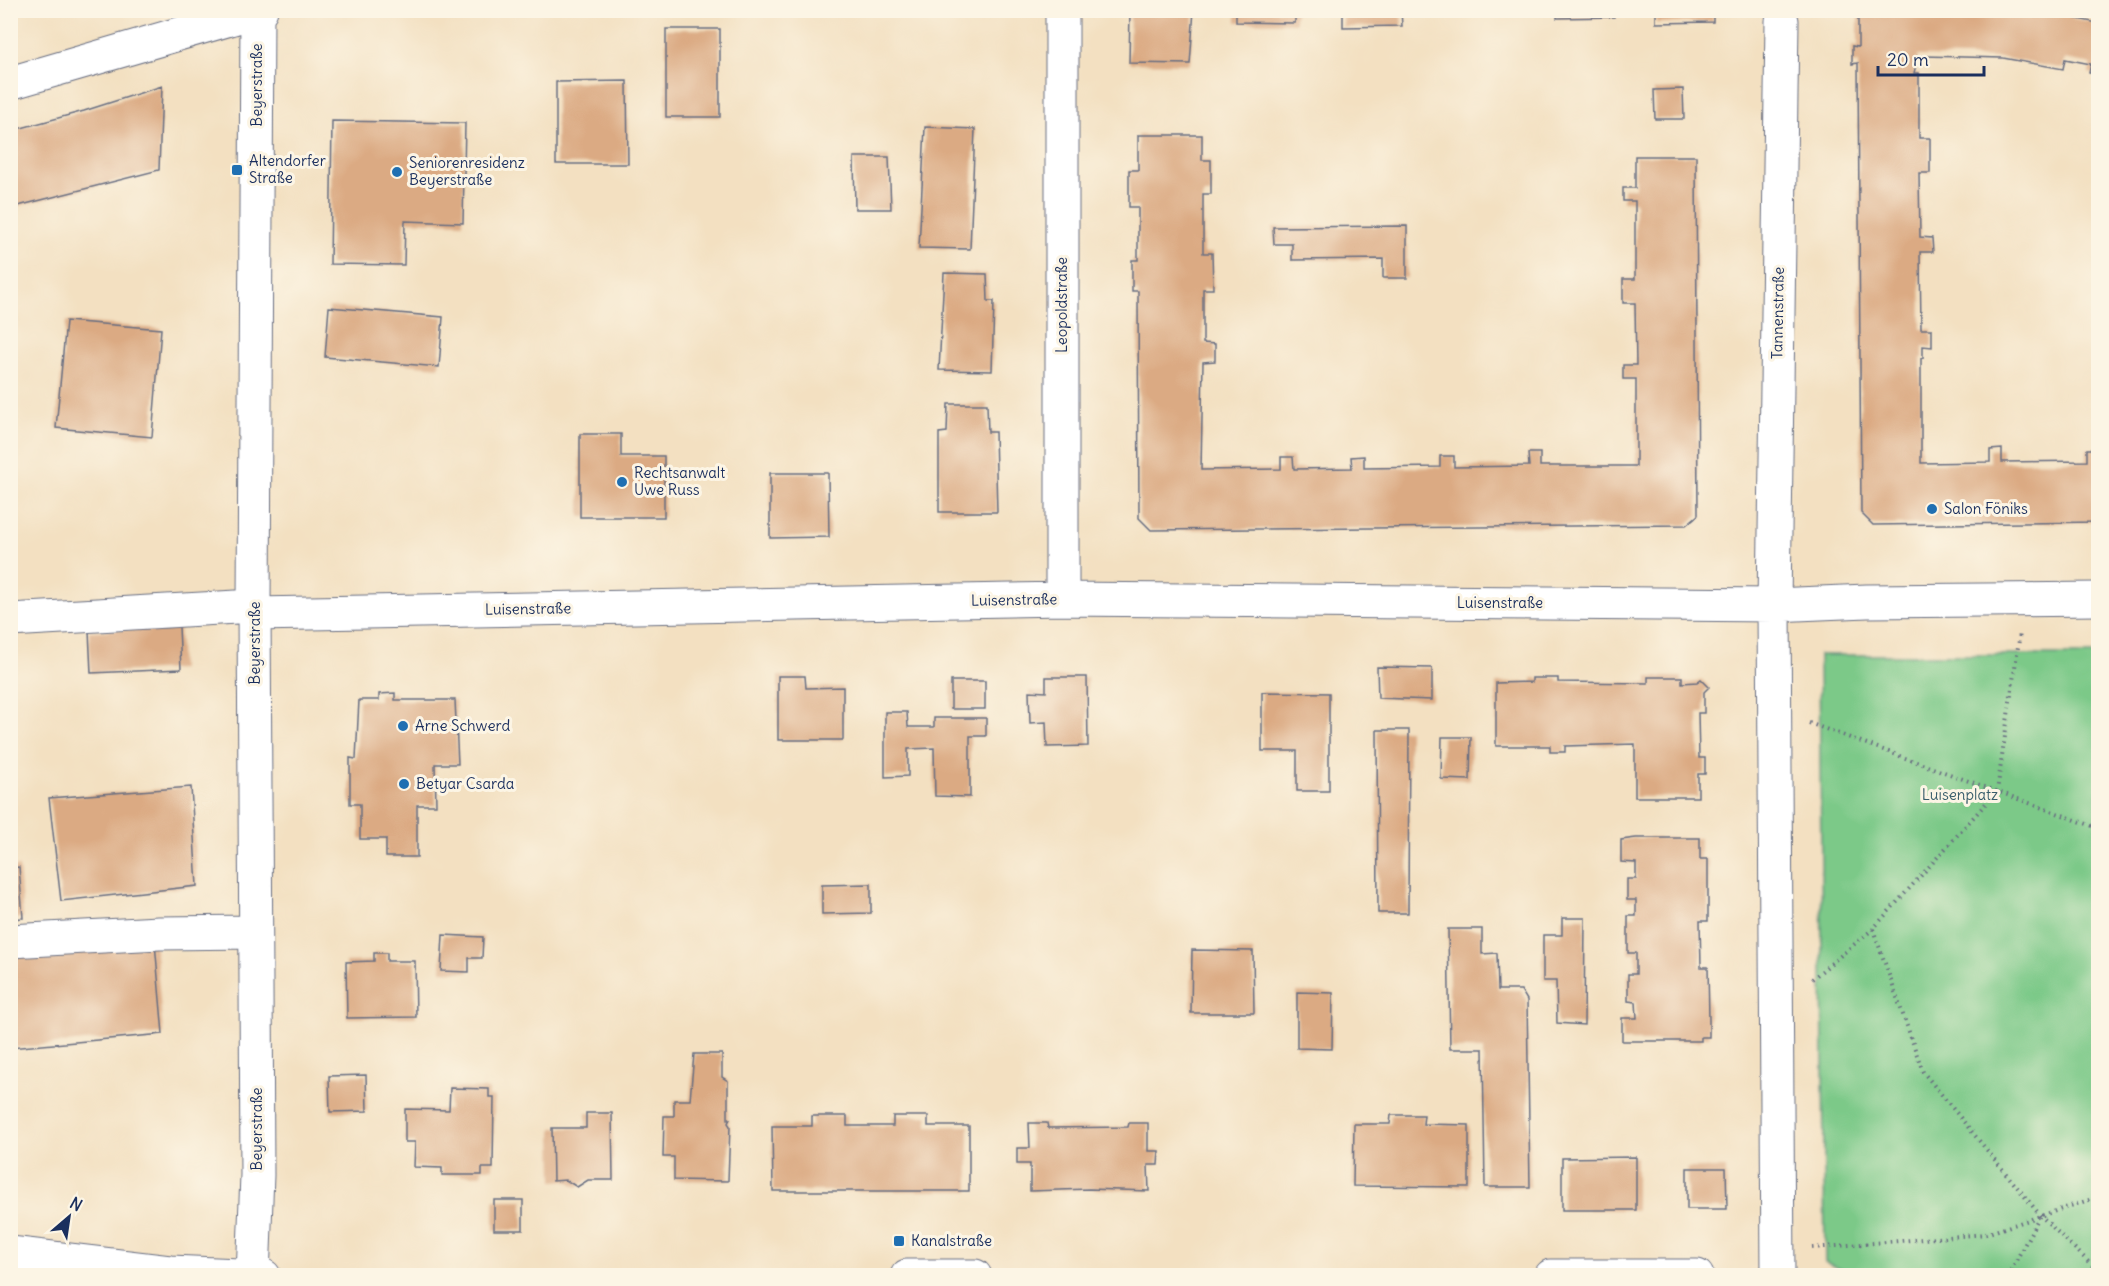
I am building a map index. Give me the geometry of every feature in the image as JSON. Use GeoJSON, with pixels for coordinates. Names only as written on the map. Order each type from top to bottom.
{"type":"FeatureCollection","features":[{"type":"Feature","properties":{"kind":"street","name":"Leopoldstraße"},"geometry":{"type":"LineString","coordinates":[[1062,10],[1062,599]]}},
{"type":"Feature","properties":{"kind":"street"},"geometry":{"type":"LineString","coordinates":[[10,83],[259,11]]}},
{"type":"Feature","properties":{"kind":"street","name":"Beyerstraße"},"geometry":{"type":"LineString","coordinates":[[253,1275],[257,1175],[255,610],[259,11]]}},
{"type":"Feature","properties":{"kind":"street","name":"Tannenstraße"},"geometry":{"type":"LineString","coordinates":[[1774,605],[1782,21]]}},
{"type":"Feature","properties":{"kind":"street","name":"Luisenstraße"},"geometry":{"type":"LineString","coordinates":[[10,620],[255,610],[1062,599],[1774,605]]}},
{"type":"Feature","properties":{"kind":"street"},"geometry":{"type":"LineString","coordinates":[[1778,1263],[1774,605],[2098,599]]}},
{"type":"Feature","properties":{"kind":"street"},"geometry":{"type":"LineString","coordinates":[[10,941],[159,933],[255,932]]}},
{"type":"Feature","properties":{"kind":"street"},"geometry":{"type":"LineString","coordinates":[[10,1253],[170,1272],[264,1275]]}},
{"type":"Feature","properties":{"kind":"street"},"geometry":{"type":"LineString","coordinates":[[907,1275],[975,1275]]}},
{"type":"Feature","properties":{"kind":"street"},"geometry":{"type":"LineString","coordinates":[[1551,1275],[1697,1275]]}},
{"type":"Feature","properties":{"kind":"path"},"geometry":{"type":"LineString","coordinates":[[1777,1008],[1873,929],[1997,791],[2025,600]]}},
{"type":"Feature","properties":{"kind":"path"},"geometry":{"type":"LineString","coordinates":[[1775,711],[2098,828]]}},
{"type":"Feature","properties":{"kind":"path"},"geometry":{"type":"LineString","coordinates":[[1873,929],[1923,1072],[2040,1215],[2098,1271]]}},
{"type":"Feature","properties":{"kind":"path"},"geometry":{"type":"LineString","coordinates":[[1778,1263],[1986,1234],[2098,1197]]}},
{"type":"Feature","properties":{"kind":"path"},"geometry":{"type":"LineString","coordinates":[[2008,1275],[2040,1215]]}},
{"type":"Feature","properties":{"kind":"green space","name":"Luisenplatz"},"geometry":{"type":"Polygon","coordinates":[[[1819,655],[2098,655],[2098,1275],[1852,1275],[1825,1262],[1819,655]]]}},
{"type":"Feature","properties":{"kind":"building"},"geometry":{"type":"Polygon","coordinates":[[[1130,10],[1194,10],[1190,64],[1129,63],[1130,10]]]}},
{"type":"Feature","properties":{"kind":"building"},"geometry":{"type":"Polygon","coordinates":[[[1236,10],[1295,10],[1295,23],[1236,22],[1236,10]]]}},
{"type":"Feature","properties":{"kind":"building"},"geometry":{"type":"Polygon","coordinates":[[[1343,10],[1401,10],[1402,26],[1343,27],[1343,10]]]}},
{"type":"Feature","properties":{"kind":"building"},"geometry":{"type":"Polygon","coordinates":[[[1557,10],[1614,10],[1614,17],[1557,18],[1557,10]]]}},
{"type":"Feature","properties":{"kind":"building"},"geometry":{"type":"Polygon","coordinates":[[[1656,10],[1713,10],[1713,22],[1656,23],[1656,10]]]}},
{"type":"Feature","properties":{"kind":"building"},"geometry":{"type":"Polygon","coordinates":[[[1858,10],[2074,10],[2072,18],[2098,23],[2098,75],[2089,73],[2091,64],[2065,59],[2063,69],[2003,58],[1924,56],[1918,56],[1914,73],[1919,73],[1919,138],[1930,138],[1930,173],[1919,173],[1920,237],[1932,238],[1933,252],[1920,252],[1921,329],[1932,329],[1932,347],[1923,346],[1923,358],[1921,358],[1921,463],[1990,462],[1990,450],[2002,449],[2002,462],[2087,461],[2087,449],[2098,449],[2098,522],[1873,525],[1861,513],[1858,63],[1852,64],[1852,46],[1858,47],[1858,10]]]}},
{"type":"Feature","properties":{"kind":"building"},"geometry":{"type":"Polygon","coordinates":[[[666,29],[720,29],[720,117],[666,117],[666,29]]]}},
{"type":"Feature","properties":{"kind":"building"},"geometry":{"type":"Polygon","coordinates":[[[627,81],[628,164],[556,164],[556,82],[627,81]]]}},
{"type":"Feature","properties":{"kind":"building"},"geometry":{"type":"Polygon","coordinates":[[[162,86],[159,170],[10,208],[10,131],[84,111],[162,86]]]}},
{"type":"Feature","properties":{"kind":"building"},"geometry":{"type":"Polygon","coordinates":[[[1683,89],[1684,119],[1655,119],[1654,90],[1683,89]]]}},
{"type":"Feature","properties":{"kind":"building","name":"Seniorenresidenz Beyerstraße"},"geometry":{"type":"Polygon","coordinates":[[[332,121],[465,123],[463,223],[405,221],[404,265],[330,264],[332,121]]]}},
{"type":"Feature","properties":{"kind":"building"},"geometry":{"type":"Polygon","coordinates":[[[925,127],[975,129],[970,249],[919,248],[925,127]]]}},
{"type":"Feature","properties":{"kind":"building"},"geometry":{"type":"Polygon","coordinates":[[[1138,135],[1202,135],[1202,160],[1211,160],[1211,194],[1203,194],[1203,253],[1212,253],[1213,289],[1203,289],[1203,343],[1215,344],[1215,361],[1203,362],[1201,470],[1281,469],[1281,457],[1293,457],[1294,469],[1352,468],[1351,457],[1364,456],[1364,468],[1440,467],[1440,456],[1454,456],[1454,467],[1529,466],[1528,453],[1540,453],[1540,466],[1636,466],[1636,379],[1623,379],[1623,365],[1636,365],[1635,303],[1623,303],[1623,279],[1635,279],[1635,201],[1623,201],[1623,188],[1635,188],[1635,156],[1696,156],[1698,515],[1686,525],[1151,530],[1139,518],[1138,291],[1132,291],[1132,260],[1138,260],[1138,207],[1129,207],[1129,170],[1138,170],[1138,135]]]}},
{"type":"Feature","properties":{"kind":"building"},"geometry":{"type":"Polygon","coordinates":[[[854,157],[889,157],[891,209],[855,209],[854,157]]]}},
{"type":"Feature","properties":{"kind":"building"},"geometry":{"type":"Polygon","coordinates":[[[1407,226],[1407,278],[1383,278],[1383,259],[1292,260],[1292,244],[1274,244],[1273,227],[1407,226]]]}},
{"type":"Feature","properties":{"kind":"building"},"geometry":{"type":"Polygon","coordinates":[[[944,273],[987,274],[988,301],[994,301],[992,371],[939,370],[944,273]]]}},
{"type":"Feature","properties":{"kind":"building"},"geometry":{"type":"Polygon","coordinates":[[[329,307],[443,317],[439,367],[325,357],[329,307]]]}},
{"type":"Feature","properties":{"kind":"building"},"geometry":{"type":"Polygon","coordinates":[[[66,321],[161,329],[152,437],[56,428],[66,321]]]}},
{"type":"Feature","properties":{"kind":"building"},"geometry":{"type":"Polygon","coordinates":[[[948,404],[987,404],[988,432],[995,432],[997,512],[939,512],[939,433],[947,432],[948,404]]]}},
{"type":"Feature","properties":{"kind":"building"},"geometry":{"type":"Polygon","coordinates":[[[580,434],[621,434],[621,456],[664,456],[664,517],[580,517],[580,434]]]}},
{"type":"Feature","properties":{"kind":"building"},"geometry":{"type":"Polygon","coordinates":[[[770,473],[828,473],[829,537],[770,538],[770,473]]]}},
{"type":"Feature","properties":{"kind":"building"},"geometry":{"type":"Polygon","coordinates":[[[179,627],[181,669],[91,673],[89,631],[179,627]]]}},
{"type":"Feature","properties":{"kind":"building"},"geometry":{"type":"Polygon","coordinates":[[[1377,667],[1432,668],[1432,700],[1378,698],[1377,667]]]}},
{"type":"Feature","properties":{"kind":"building"},"geometry":{"type":"Polygon","coordinates":[[[778,676],[805,676],[806,688],[843,687],[843,740],[778,740],[778,676]]]}},
{"type":"Feature","properties":{"kind":"building"},"geometry":{"type":"Polygon","coordinates":[[[1046,677],[1087,677],[1088,746],[1047,747],[1046,722],[1030,723],[1029,691],[1046,692],[1046,677]]]}},
{"type":"Feature","properties":{"kind":"building"},"geometry":{"type":"Polygon","coordinates":[[[1648,677],[1682,677],[1682,683],[1697,682],[1701,679],[1709,687],[1704,692],[1704,713],[1698,713],[1699,758],[1705,758],[1705,774],[1698,774],[1698,797],[1635,797],[1635,744],[1565,746],[1565,752],[1550,752],[1550,746],[1496,746],[1496,683],[1532,682],[1532,678],[1558,678],[1558,682],[1648,683],[1648,677]]]}},
{"type":"Feature","properties":{"kind":"building"},"geometry":{"type":"Polygon","coordinates":[[[951,681],[985,681],[985,709],[951,709],[951,681]]]}},
{"type":"Feature","properties":{"kind":"building"},"geometry":{"type":"Polygon","coordinates":[[[1262,692],[1329,693],[1329,791],[1297,791],[1297,751],[1262,751],[1262,692]]]}},
{"type":"Feature","properties":{"kind":"building"},"geometry":{"type":"Polygon","coordinates":[[[395,693],[395,700],[455,700],[458,764],[435,764],[436,805],[417,805],[417,857],[386,857],[386,839],[360,839],[360,804],[350,804],[350,758],[356,759],[359,700],[379,700],[379,694],[395,693]]]}},
{"type":"Feature","properties":{"kind":"building"},"geometry":{"type":"Polygon","coordinates":[[[885,712],[907,712],[908,727],[934,727],[934,718],[986,718],[986,736],[970,736],[970,797],[935,796],[934,748],[908,749],[908,776],[885,777],[885,712]]]}},
{"type":"Feature","properties":{"kind":"building"},"geometry":{"type":"Polygon","coordinates":[[[1377,730],[1409,730],[1408,913],[1378,913],[1377,730]]]}},
{"type":"Feature","properties":{"kind":"building"},"geometry":{"type":"Polygon","coordinates":[[[1442,737],[1471,737],[1470,780],[1441,779],[1442,737]]]}},
{"type":"Feature","properties":{"kind":"building"},"geometry":{"type":"Polygon","coordinates":[[[191,787],[197,886],[61,901],[49,798],[191,787]]]}},
{"type":"Feature","properties":{"kind":"building"},"geometry":{"type":"Polygon","coordinates":[[[1700,838],[1700,859],[1708,859],[1708,921],[1700,921],[1701,967],[1708,967],[1709,1037],[1701,1037],[1701,1041],[1622,1041],[1622,1018],[1637,1018],[1636,1002],[1628,1001],[1628,974],[1636,974],[1636,953],[1628,953],[1628,916],[1636,916],[1636,900],[1627,900],[1627,879],[1636,879],[1636,863],[1621,862],[1621,840],[1700,838]]]}},
{"type":"Feature","properties":{"kind":"building"},"geometry":{"type":"Polygon","coordinates":[[[19,867],[23,918],[10,919],[10,868],[19,867]]]}},
{"type":"Feature","properties":{"kind":"building"},"geometry":{"type":"Polygon","coordinates":[[[871,884],[871,913],[822,914],[822,885],[871,884]]]}},
{"type":"Feature","properties":{"kind":"building"},"geometry":{"type":"Polygon","coordinates":[[[1562,918],[1585,918],[1584,1025],[1557,1023],[1556,981],[1543,981],[1543,935],[1562,935],[1562,918]]]}},
{"type":"Feature","properties":{"kind":"building"},"geometry":{"type":"Polygon","coordinates":[[[1448,929],[1482,929],[1482,954],[1497,953],[1498,990],[1521,990],[1527,1000],[1530,1187],[1485,1187],[1483,1049],[1450,1049],[1448,929]]]}},
{"type":"Feature","properties":{"kind":"building"},"geometry":{"type":"Polygon","coordinates":[[[443,935],[483,937],[482,958],[469,958],[469,972],[441,971],[443,935]]]}},
{"type":"Feature","properties":{"kind":"building"},"geometry":{"type":"Polygon","coordinates":[[[155,943],[163,1034],[10,1048],[10,956],[155,943]]]}},
{"type":"Feature","properties":{"kind":"building"},"geometry":{"type":"Polygon","coordinates":[[[1192,950],[1253,951],[1254,1013],[1191,1013],[1192,950]]]}},
{"type":"Feature","properties":{"kind":"building"},"geometry":{"type":"Polygon","coordinates":[[[374,953],[387,953],[387,961],[415,961],[416,1017],[347,1018],[346,962],[374,961],[374,953]]]}},
{"type":"Feature","properties":{"kind":"building"},"geometry":{"type":"Polygon","coordinates":[[[1297,992],[1333,993],[1332,1049],[1297,1048],[1297,992]]]}},
{"type":"Feature","properties":{"kind":"building"},"geometry":{"type":"Polygon","coordinates":[[[694,1054],[722,1054],[722,1077],[728,1081],[728,1119],[730,1119],[728,1123],[730,1126],[728,1181],[674,1180],[674,1157],[663,1157],[664,1116],[674,1116],[674,1100],[690,1100],[694,1054]]]}},
{"type":"Feature","properties":{"kind":"building"},"geometry":{"type":"Polygon","coordinates":[[[366,1075],[367,1111],[330,1112],[329,1076],[366,1075]]]}},
{"type":"Feature","properties":{"kind":"building"},"geometry":{"type":"Polygon","coordinates":[[[450,1088],[489,1089],[489,1097],[494,1097],[493,1168],[482,1168],[482,1175],[442,1175],[442,1168],[414,1167],[415,1142],[405,1142],[405,1109],[449,1110],[450,1088]]]}},
{"type":"Feature","properties":{"kind":"building"},"geometry":{"type":"Polygon","coordinates":[[[586,1113],[612,1113],[613,1180],[588,1180],[577,1187],[566,1180],[553,1181],[552,1128],[586,1128],[586,1113]]]}},
{"type":"Feature","properties":{"kind":"building"},"geometry":{"type":"Polygon","coordinates":[[[1391,1115],[1424,1115],[1423,1124],[1469,1125],[1469,1187],[1353,1186],[1354,1124],[1390,1124],[1391,1115]]]}},
{"type":"Feature","properties":{"kind":"building"},"geometry":{"type":"Polygon","coordinates":[[[812,1116],[847,1116],[847,1126],[893,1126],[893,1116],[928,1116],[928,1126],[969,1126],[969,1191],[773,1191],[772,1126],[812,1126],[812,1116]]]}},
{"type":"Feature","properties":{"kind":"building"},"geometry":{"type":"Polygon","coordinates":[[[1029,1123],[1047,1123],[1048,1128],[1128,1127],[1129,1123],[1148,1123],[1148,1151],[1159,1151],[1158,1165],[1148,1165],[1149,1191],[1089,1189],[1030,1191],[1030,1164],[1017,1164],[1017,1148],[1030,1148],[1029,1123]]]}},
{"type":"Feature","properties":{"kind":"building"},"geometry":{"type":"Polygon","coordinates":[[[1636,1157],[1636,1210],[1562,1210],[1562,1158],[1636,1157]]]}},
{"type":"Feature","properties":{"kind":"building"},"geometry":{"type":"Polygon","coordinates":[[[1687,1168],[1726,1168],[1727,1209],[1687,1209],[1687,1168]]]}},
{"type":"Feature","properties":{"kind":"building"},"geometry":{"type":"Polygon","coordinates":[[[494,1200],[523,1200],[523,1230],[494,1230],[494,1200]]]}},
{"type":"Feature","properties":{"kind":"place","name":"Altendorfer Straße"},"geometry":{"type":"Point","coordinates":[237,170]}},
{"type":"Feature","properties":{"kind":"place","name":"Seniorenresidenz Beyerstraße"},"geometry":{"type":"Point","coordinates":[397,172]}},
{"type":"Feature","properties":{"kind":"place","name":"Rechtsanwalt Uwe Russ"},"geometry":{"type":"Point","coordinates":[622,482]}},
{"type":"Feature","properties":{"kind":"place","name":"Salon Föniks"},"geometry":{"type":"Point","coordinates":[1932,509]}},
{"type":"Feature","properties":{"kind":"place","name":"Arne Schwerd"},"geometry":{"type":"Point","coordinates":[403,726]}},
{"type":"Feature","properties":{"kind":"place","name":"Betyar Csarda"},"geometry":{"type":"Point","coordinates":[404,784]}},
{"type":"Feature","properties":{"kind":"place","name":"Kanalstraße"},"geometry":{"type":"Point","coordinates":[899,1241]}}]}
